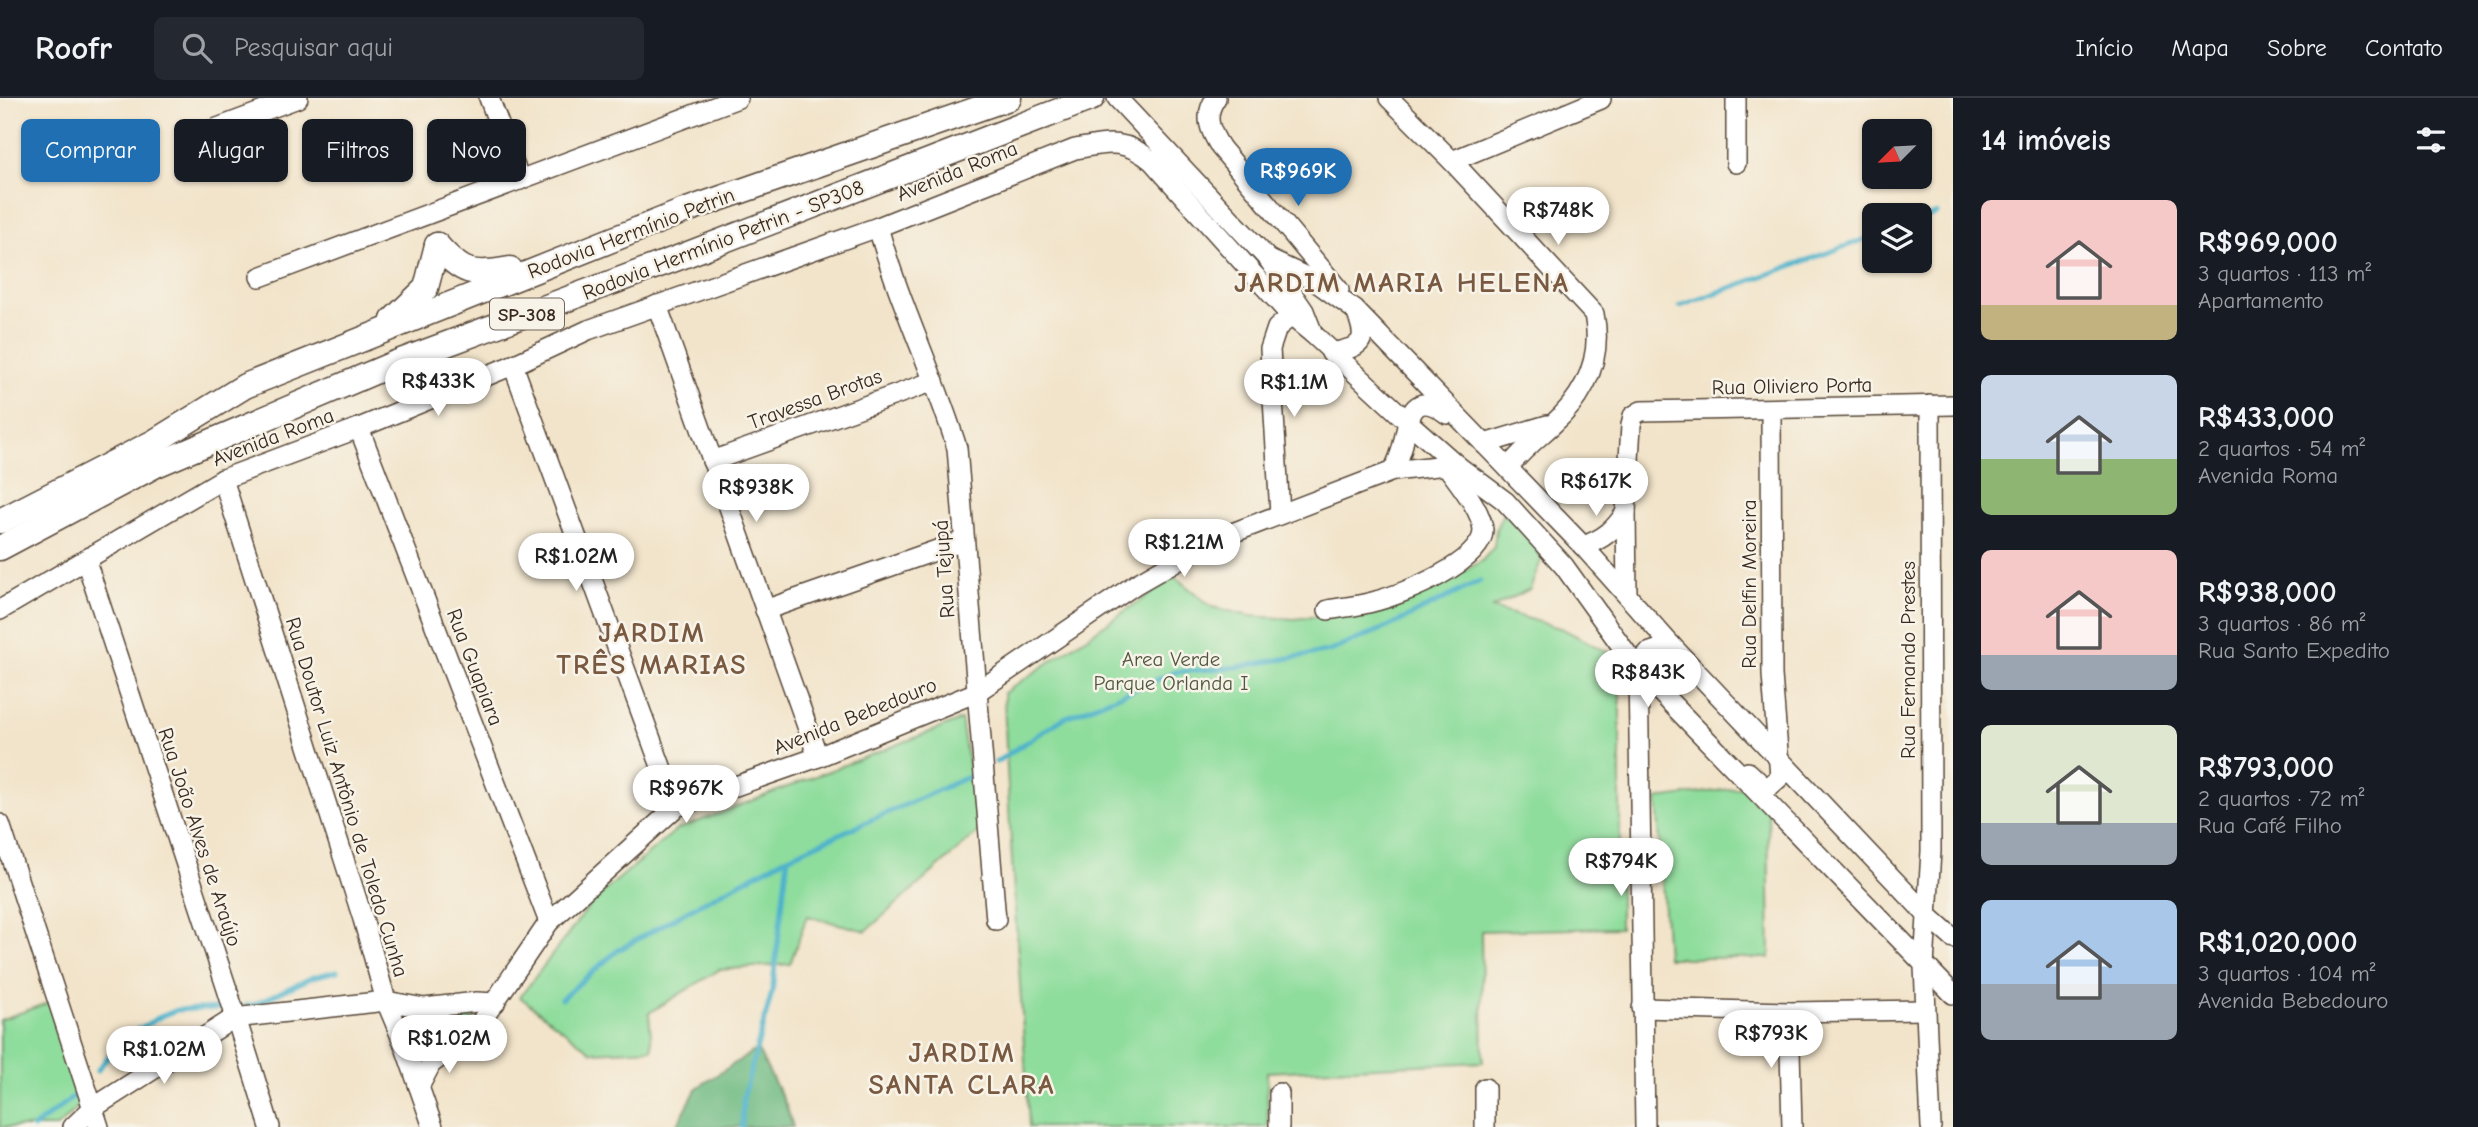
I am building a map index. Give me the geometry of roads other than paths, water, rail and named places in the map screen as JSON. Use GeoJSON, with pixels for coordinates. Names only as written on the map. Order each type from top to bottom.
{"type":"FeatureCollection","features":[{"type":"Feature","properties":{"kind":"main road","name":"Rodovia Hermínio Petrin"},"geometry":{"type":"LineString","coordinates":[[0,521],[154,442],[244,386],[684,211],[1009,98]]}},
{"type":"Feature","properties":{"kind":"main road","name":"Rodovia Hermínio Petrin - SP308"},"geometry":{"type":"LineString","coordinates":[[0,548],[156,465],[393,364],[670,261],[1092,98]]}},
{"type":"Feature","properties":{"kind":"main road"},"geometry":{"type":"LineString","coordinates":[[436,245],[453,263],[465,271],[479,274],[569,256]]}},
{"type":"Feature","properties":{"kind":"main road"},"geometry":{"type":"LineString","coordinates":[[382,330],[426,288],[436,245]]}},
{"type":"Feature","properties":{"kind":"street"},"geometry":{"type":"LineString","coordinates":[[242,119],[298,98]]}},
{"type":"Feature","properties":{"kind":"street"},"geometry":{"type":"LineString","coordinates":[[489,98],[497,119]]}},
{"type":"Feature","properties":{"kind":"street"},"geometry":{"type":"LineString","coordinates":[[526,178],[738,98]]}},
{"type":"Feature","properties":{"kind":"street"},"geometry":{"type":"LineString","coordinates":[[1117,98],[1269,260],[1304,311],[1313,334]]}},
{"type":"Feature","properties":{"kind":"street"},"geometry":{"type":"LineString","coordinates":[[1216,98],[1209,110],[1209,121],[1211,132],[1221,148],[1355,310],[1583,546],[1671,645],[1927,915],[1953,938]]}},
{"type":"Feature","properties":{"kind":"street"},"geometry":{"type":"LineString","coordinates":[[1389,98],[1452,161],[1594,314],[1598,344],[1581,393],[1555,423],[1521,450],[1508,468]]}},
{"type":"Feature","properties":{"kind":"street"},"geometry":{"type":"LineString","coordinates":[[1736,98],[1736,163]]}},
{"type":"Feature","properties":{"kind":"street"},"geometry":{"type":"LineString","coordinates":[[1452,161],[1601,99]]}},
{"type":"Feature","properties":{"kind":"street","name":"Avenida Roma"},"geometry":{"type":"LineString","coordinates":[[0,610],[223,479],[359,428],[513,365],[588,330],[878,227],[1075,149],[1108,143],[1122,144],[1152,161],[1291,316]]}},
{"type":"Feature","properties":{"kind":"street"},"geometry":{"type":"LineString","coordinates":[[260,277],[515,182]]}},
{"type":"Feature","properties":{"kind":"street"},"geometry":{"type":"LineString","coordinates":[[428,215],[436,245]]}},
{"type":"Feature","properties":{"kind":"street","name":"Rua Tejupá"},"geometry":{"type":"LineString","coordinates":[[878,227],[888,266],[944,404],[957,448],[996,920]]}},
{"type":"Feature","properties":{"kind":"street"},"geometry":{"type":"LineString","coordinates":[[1269,260],[1315,281],[1355,310],[1362,327],[1361,342],[1351,348],[1331,353]]}},
{"type":"Feature","properties":{"kind":"street"},"geometry":{"type":"LineString","coordinates":[[657,304],[818,757]]}},
{"type":"Feature","properties":{"kind":"street"},"geometry":{"type":"LineString","coordinates":[[1280,514],[1270,349],[1277,328],[1291,316],[1452,465],[1505,501],[1564,566],[1639,669],[1690,725],[1953,994]]}},
{"type":"Feature","properties":{"kind":"street"},"geometry":{"type":"LineString","coordinates":[[513,365],[676,807]]}},
{"type":"Feature","properties":{"kind":"street","name":"Travessa Brotas"},"geometry":{"type":"LineString","coordinates":[[712,461],[934,381]]}},
{"type":"Feature","properties":{"kind":"street"},"geometry":{"type":"LineString","coordinates":[[1393,471],[1403,447],[1407,421],[1421,404],[1436,405],[1465,425]]}},
{"type":"Feature","properties":{"kind":"street","name":"Rua Fernando Prestes"},"geometry":{"type":"LineString","coordinates":[[1930,405],[1931,851],[1924,966],[1931,1127]]}},
{"type":"Feature","properties":{"kind":"street","name":"Rua Oliviero Porta"},"geometry":{"type":"LineString","coordinates":[[1626,512],[1633,416],[1642,411],[1953,405]]}},
{"type":"Feature","properties":{"kind":"street","name":"Rua Delfin Moreira"},"geometry":{"type":"LineString","coordinates":[[1771,409],[1772,675],[1779,759]]}},
{"type":"Feature","properties":{"kind":"street"},"geometry":{"type":"LineString","coordinates":[[1484,444],[1555,423]]}},
{"type":"Feature","properties":{"kind":"street","name":"Rua Guapiara"},"geometry":{"type":"LineString","coordinates":[[359,428],[549,922]]}},
{"type":"Feature","properties":{"kind":"street"},"geometry":{"type":"LineString","coordinates":[[978,692],[1136,584],[1209,542],[1393,471],[1452,465]]}},
{"type":"Feature","properties":{"kind":"street"},"geometry":{"type":"LineString","coordinates":[[1328,610],[1375,601],[1415,587],[1470,556],[1482,539],[1483,528],[1477,511],[1452,465]]}},
{"type":"Feature","properties":{"kind":"street","name":"Rua Doutor Luiz Antônio de Toledo Cunha"},"geometry":{"type":"LineString","coordinates":[[223,479],[363,919],[386,1001],[433,1127]]}},
{"type":"Feature","properties":{"kind":"street"},"geometry":{"type":"LineString","coordinates":[[1583,546],[1608,535],[1626,512]]}},
{"type":"Feature","properties":{"kind":"street"},"geometry":{"type":"LineString","coordinates":[[1626,512],[1627,595]]}},
{"type":"Feature","properties":{"kind":"street"},"geometry":{"type":"LineString","coordinates":[[765,610],[963,541]]}},
{"type":"Feature","properties":{"kind":"street","name":"Rua João Alves de Araújo"},"geometry":{"type":"LineString","coordinates":[[86,561],[270,1127]]}},
{"type":"Feature","properties":{"kind":"street"},"geometry":{"type":"LineString","coordinates":[[1645,1127],[1639,669],[1648,653],[1671,645]]}},
{"type":"Feature","properties":{"kind":"street","name":"Avenida Bebedouro"},"geometry":{"type":"LineString","coordinates":[[419,1087],[431,1064],[474,1032],[549,922],[676,807],[818,757],[978,692]]}},
{"type":"Feature","properties":{"kind":"street"},"geometry":{"type":"LineString","coordinates":[[1690,725],[1714,740],[1762,785],[1770,786],[1780,776],[1779,759]]}},
{"type":"Feature","properties":{"kind":"street"},"geometry":{"type":"LineString","coordinates":[[0,824],[99,1127]]}},
{"type":"Feature","properties":{"kind":"street"},"geometry":{"type":"LineString","coordinates":[[73,1127],[93,1108],[234,1018],[386,1001],[424,1007],[495,1003]]}},
{"type":"Feature","properties":{"kind":"street"},"geometry":{"type":"LineString","coordinates":[[1642,1008],[1790,1012],[1925,1010]]}},
{"type":"Feature","properties":{"kind":"street"},"geometry":{"type":"LineString","coordinates":[[1790,1012],[1793,1127]]}},
{"type":"Feature","properties":{"kind":"street"},"geometry":{"type":"LineString","coordinates":[[404,1044],[459,1044]]}},
{"type":"Feature","properties":{"kind":"street"},"geometry":{"type":"LineString","coordinates":[[1485,1088],[1486,1127]]}},
{"type":"Feature","properties":{"kind":"street"},"geometry":{"type":"LineString","coordinates":[[1279,1093],[1279,1127]]}},
{"type":"Feature","properties":{"kind":"waterway"},"geometry":{"type":"LineString","coordinates":[[1932,215],[1937,213]]}},
{"type":"Feature","properties":{"kind":"waterway"},"geometry":{"type":"LineString","coordinates":[[1680,306],[1862,240]]}},
{"type":"Feature","properties":{"kind":"waterway"},"geometry":{"type":"LineString","coordinates":[[996,762],[1064,718],[1176,672],[1237,667],[1330,651],[1392,625],[1480,581]]}},
{"type":"Feature","properties":{"kind":"waterway"},"geometry":{"type":"LineString","coordinates":[[561,999],[617,951],[687,911],[788,857],[981,771]]}},
{"type":"Feature","properties":{"kind":"waterway"},"geometry":{"type":"LineString","coordinates":[[742,1127],[743,1099],[772,992],[788,857]]}},
{"type":"Feature","properties":{"kind":"waterway"},"geometry":{"type":"LineString","coordinates":[[246,1005],[253,1005],[313,977],[337,971]]}},
{"type":"Feature","properties":{"kind":"waterway"},"geometry":{"type":"LineString","coordinates":[[97,1071],[117,1045],[160,1017],[177,1010],[219,1008]]}},
{"type":"Feature","properties":{"kind":"waterway"},"geometry":{"type":"LineString","coordinates":[[34,1127],[76,1095]]}},
{"type":"Feature","properties":{"kind":"district","name":"JARDIM MARIA HELENA"},"geometry":{"type":"Point","coordinates":[1402,282]}},
{"type":"Feature","properties":{"kind":"district","name":"JARDIM TRÊS MARIAS"},"geometry":{"type":"Point","coordinates":[652,648]}},
{"type":"Feature","properties":{"kind":"district","name":"JARDIM SANTA CLARA"},"geometry":{"type":"Point","coordinates":[962,1068]}},
{"type":"Feature","properties":{"kind":"park label","name":"Area Verde Parque Orlanda I"},"geometry":{"type":"Point","coordinates":[1171,671]}}]}
